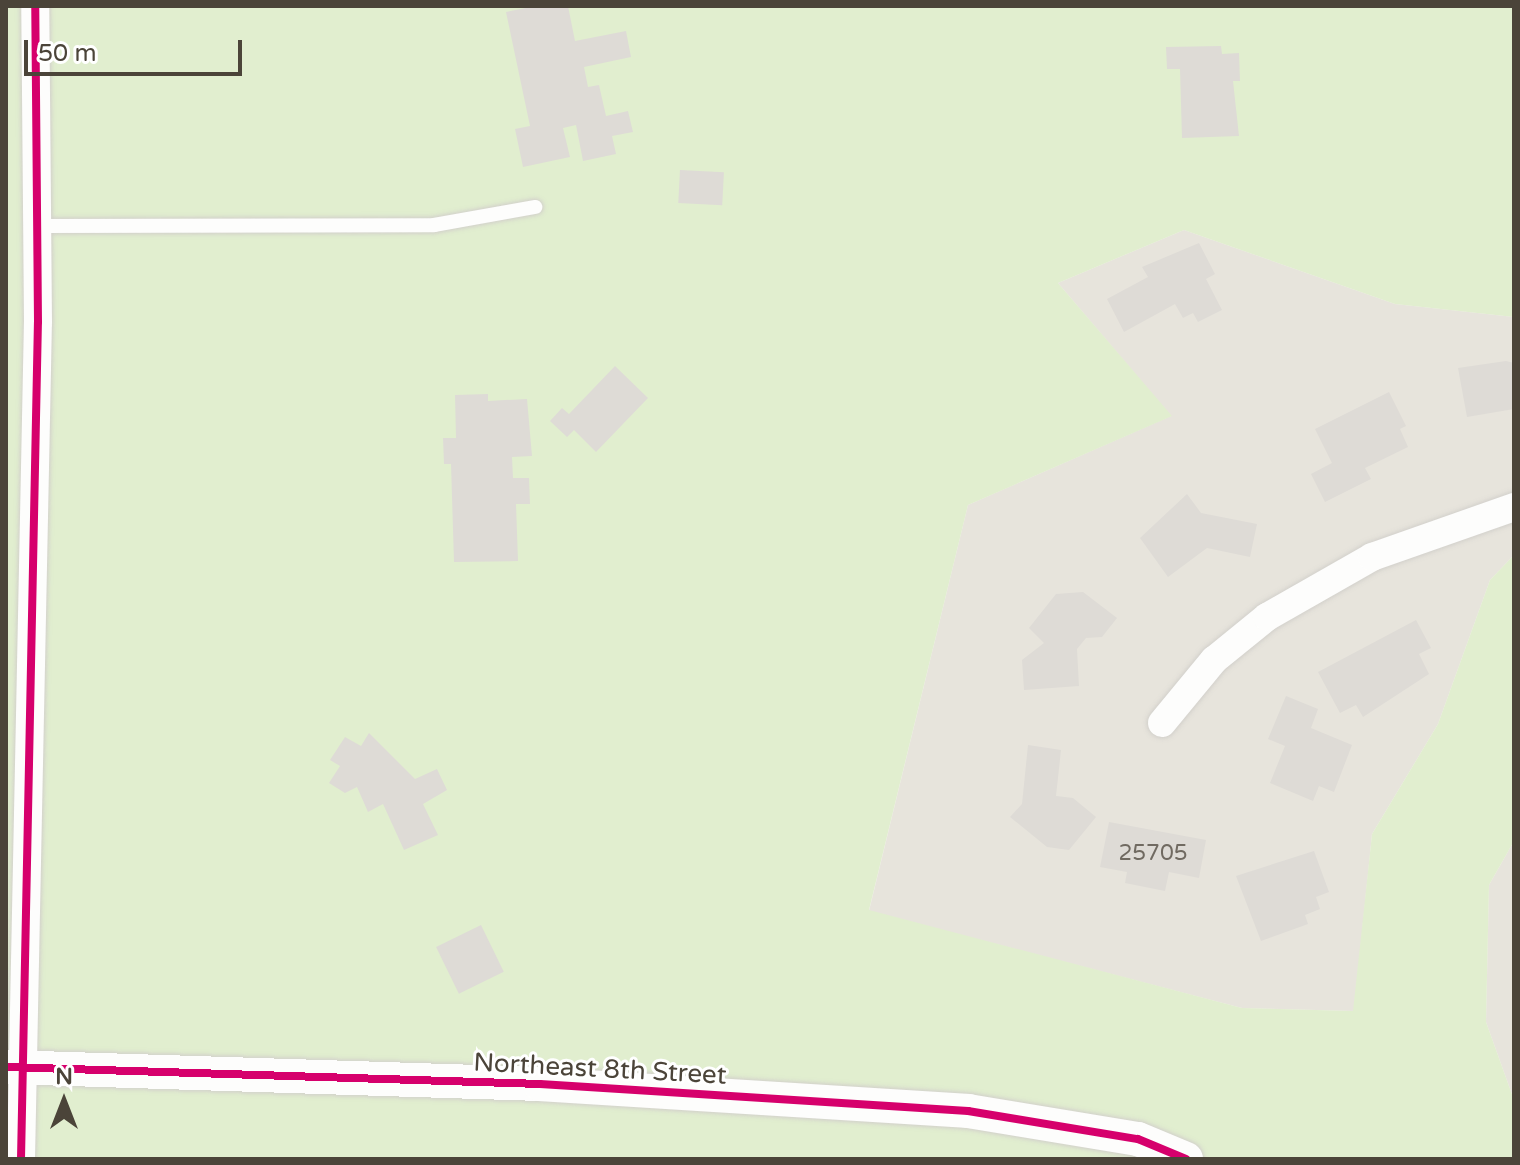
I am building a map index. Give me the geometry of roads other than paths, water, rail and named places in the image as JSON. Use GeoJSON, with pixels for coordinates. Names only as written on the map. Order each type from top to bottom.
{"type":"FeatureCollection","features":[{"type":"Feature","properties":{"kind":"street"},"geometry":{"type":"LineString","coordinates":[[21,1159],[15,1067],[37,226],[35,6]]}},
{"type":"Feature","properties":{"kind":"street"},"geometry":{"type":"LineString","coordinates":[[1162,723],[1214,660],[1267,617],[1372,557],[1514,507]]}},
{"type":"Feature","properties":{"kind":"street","name":"Northeast 8th Street"},"geometry":{"type":"LineString","coordinates":[[15,1067],[540,1084],[968,1111],[1123,1136],[1186,1159]]}},
{"type":"Feature","properties":{"kind":"lane"},"geometry":{"type":"LineString","coordinates":[[37,226],[434,225],[535,207]]}}]}
